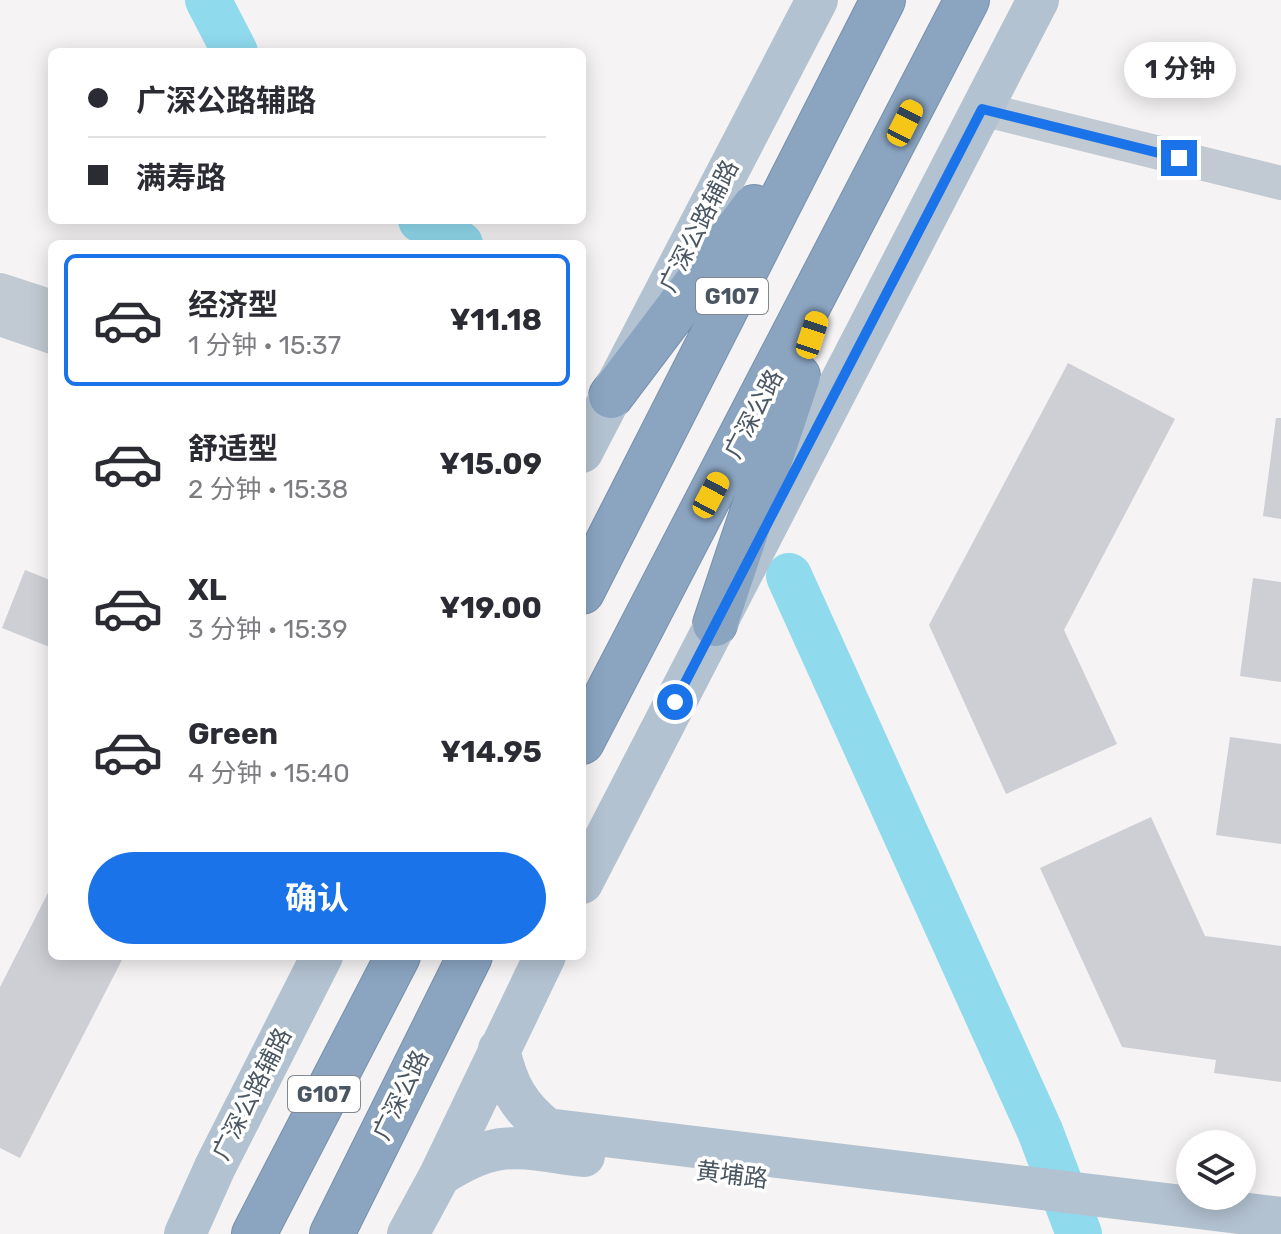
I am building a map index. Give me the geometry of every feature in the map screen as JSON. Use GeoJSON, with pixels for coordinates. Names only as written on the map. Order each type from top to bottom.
{"type":"FeatureCollection","features":[{"type":"Feature","properties":{"kind":"highway","name":"G107"},"geometry":{"type":"LineString","coordinates":[[586,584],[883,0]]}},
{"type":"Feature","properties":{"kind":"highway","name":"广深公路"},"geometry":{"type":"LineString","coordinates":[[586,734],[967,0]]}},
{"type":"Feature","properties":{"kind":"highway"},"geometry":{"type":"LineString","coordinates":[[611,396],[823,116]]}},
{"type":"Feature","properties":{"kind":"highway"},"geometry":{"type":"LineString","coordinates":[[715,624],[841,248]]}},
{"type":"Feature","properties":{"kind":"highway","name":"G107"},"geometry":{"type":"LineString","coordinates":[[254,1234],[396,960]]}},
{"type":"Feature","properties":{"kind":"highway","name":"广深公路"},"geometry":{"type":"LineString","coordinates":[[332,1234],[468,960]]}},
{"type":"Feature","properties":{"kind":"main road","name":"广深公路辅路"},"geometry":{"type":"LineString","coordinates":[[586,444],[817,0]]}},
{"type":"Feature","properties":{"kind":"main road"},"geometry":{"type":"LineString","coordinates":[[586,875],[1038,0]]}},
{"type":"Feature","properties":{"kind":"main road","name":"广深公路辅路"},"geometry":{"type":"LineString","coordinates":[[185,1234],[215,1167],[320,960]]}},
{"type":"Feature","properties":{"kind":"main road"},"geometry":{"type":"LineString","coordinates":[[408,1234],[440,1175],[543,960]]}},
{"type":"Feature","properties":{"kind":"main road","name":"黄埔路"},"geometry":{"type":"LineString","coordinates":[[499,1049],[506,1081],[519,1103],[547,1129],[1025,1199]]}},
{"type":"Feature","properties":{"kind":"main road","name":"黄埔路"},"geometry":{"type":"LineString","coordinates":[[440,1175],[469,1156],[499,1146],[1025,1199]]}},
{"type":"Feature","properties":{"kind":"main road"},"geometry":{"type":"LineString","coordinates":[[1025,1199],[1119,1211],[1281,1218]]}},
{"type":"Feature","properties":{"kind":"main road"},"geometry":{"type":"LineString","coordinates":[[1119,1211],[1202,1234]]}},
{"type":"Feature","properties":{"kind":"street"},"geometry":{"type":"LineString","coordinates":[[982,109],[1281,183]]}},
{"type":"Feature","properties":{"kind":"street"},"geometry":{"type":"LineString","coordinates":[[0,290],[48,306]]}},
{"type":"Feature","properties":{"kind":"street"},"geometry":{"type":"LineString","coordinates":[[0,319],[48,336]]}},
{"type":"Feature","properties":{"kind":"building"},"geometry":{"type":"Polygon","coordinates":[[[1068,363],[1175,419],[1064,630],[1117,744],[1006,794],[929,625],[1068,363]]]}},
{"type":"Feature","properties":{"kind":"building"},"geometry":{"type":"Polygon","coordinates":[[[1276,418],[1281,418],[1281,519],[1263,516],[1276,418]]]}},
{"type":"Feature","properties":{"kind":"building"},"geometry":{"type":"Polygon","coordinates":[[[25,570],[48,579],[48,646],[2,628],[25,570]]]}},
{"type":"Feature","properties":{"kind":"building"},"geometry":{"type":"Polygon","coordinates":[[[1253,578],[1281,582],[1281,682],[1240,676],[1253,578]]]}},
{"type":"Feature","properties":{"kind":"building"},"geometry":{"type":"Polygon","coordinates":[[[1230,737],[1281,744],[1281,844],[1216,835],[1230,737]]]}},
{"type":"Feature","properties":{"kind":"building"},"geometry":{"type":"Polygon","coordinates":[[[1151,817],[1205,936],[1281,946],[1281,1082],[1214,1073],[1216,1060],[1122,1047],[1040,868],[1151,817]]]}},
{"type":"Feature","properties":{"kind":"building"},"geometry":{"type":"Polygon","coordinates":[[[48,893],[48,960],[122,960],[20,1158],[0,1148],[0,987],[48,893]]]}},
{"type":"Feature","properties":{"kind":"waterway"},"geometry":{"type":"LineString","coordinates":[[208,0],[233,48]]}},
{"type":"Feature","properties":{"kind":"waterway"},"geometry":{"type":"LineString","coordinates":[[428,224],[454,240]]}},
{"type":"Feature","properties":{"kind":"waterway"},"geometry":{"type":"LineString","coordinates":[[789,576],[1040,1131],[1079,1234]]}},
{"type":"Feature","properties":{"kind":"route"},"geometry":{"type":"LineString","coordinates":[[675,702],[933,198],[982,109],[1179,158]]}}]}
